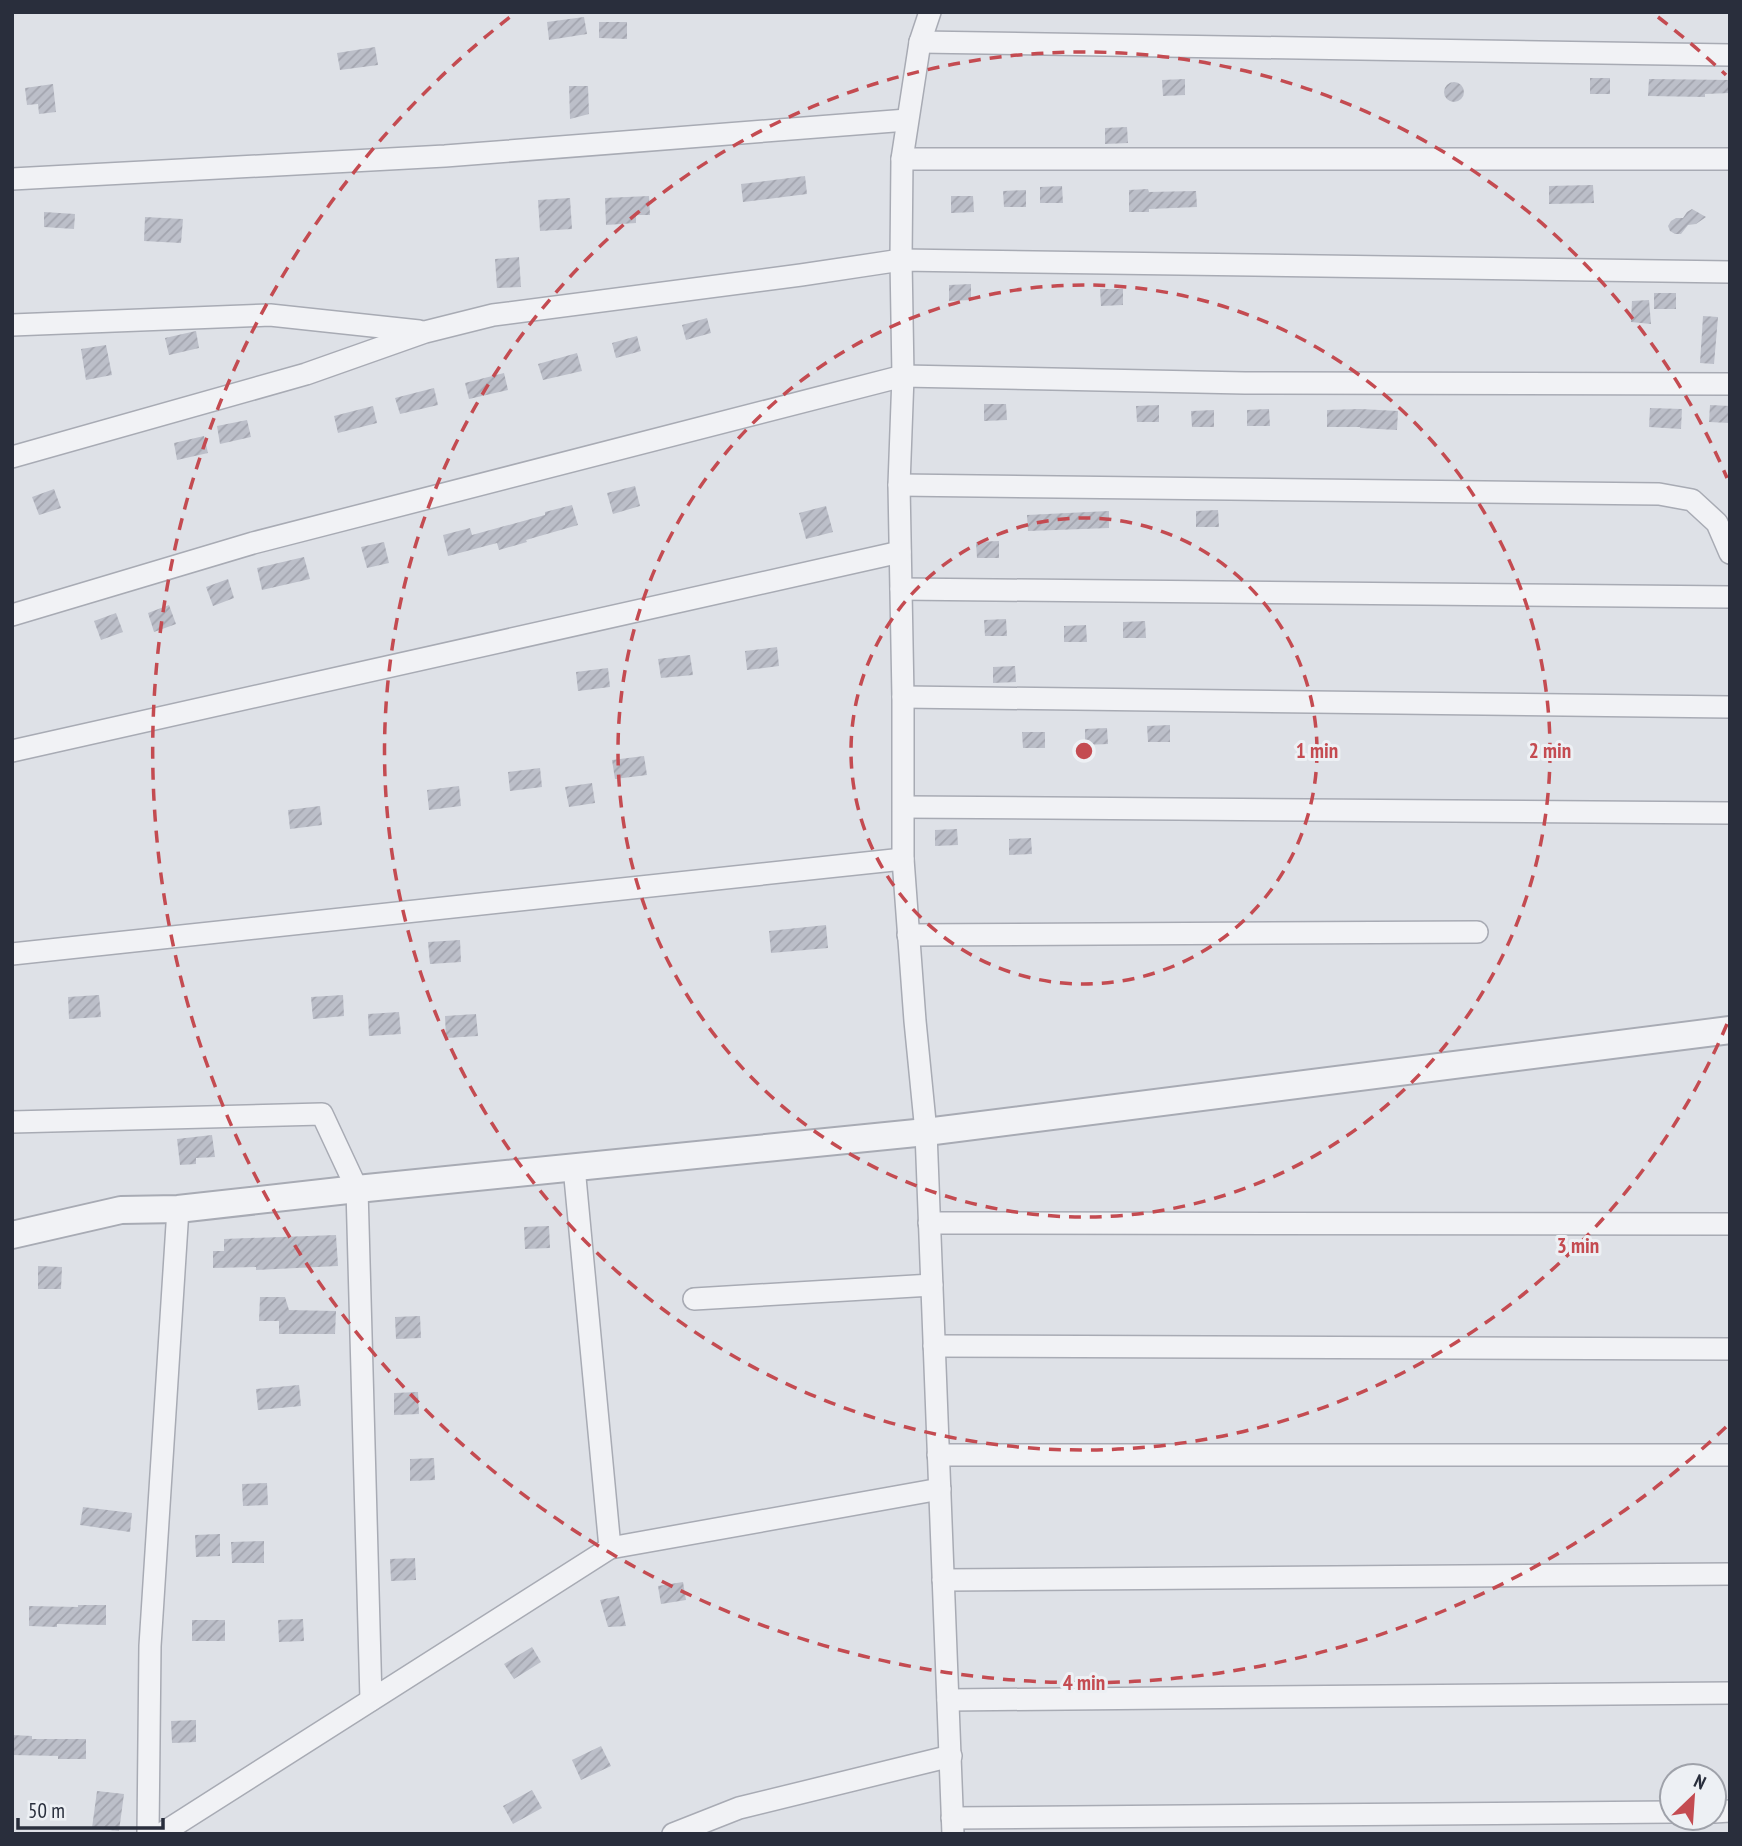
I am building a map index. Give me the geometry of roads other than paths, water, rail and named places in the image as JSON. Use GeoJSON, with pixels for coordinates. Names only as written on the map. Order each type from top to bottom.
{"type":"FeatureCollection","features":[{"type":"Feature","properties":{"kind":"street"},"geometry":{"type":"LineString","coordinates":[[930,12],[920,42],[902,159],[903,376],[899,485],[903,859],[926,1132],[953,1826],[1658,1812]]}},
{"type":"Feature","properties":{"kind":"street"},"geometry":{"type":"LineString","coordinates":[[920,42],[1730,55]]}},
{"type":"Feature","properties":{"kind":"street"},"geometry":{"type":"LineString","coordinates":[[12,178],[444,156],[907,120]]}},
{"type":"Feature","properties":{"kind":"street"},"geometry":{"type":"LineString","coordinates":[[902,159],[1730,159]]}},
{"type":"Feature","properties":{"kind":"street"},"geometry":{"type":"LineString","coordinates":[[12,457],[306,374],[425,332],[493,315],[901,260],[1730,272]]}},
{"type":"Feature","properties":{"kind":"street"},"geometry":{"type":"LineString","coordinates":[[12,325],[270,315],[425,332]]}},
{"type":"Feature","properties":{"kind":"street"},"geometry":{"type":"LineString","coordinates":[[12,615],[253,543],[903,376],[1245,383],[1730,384]]}},
{"type":"Feature","properties":{"kind":"street"},"geometry":{"type":"LineString","coordinates":[[899,485],[1659,494],[1692,500],[1717,523],[1730,553]]}},
{"type":"Feature","properties":{"kind":"street"},"geometry":{"type":"LineString","coordinates":[[12,751],[900,552]]}},
{"type":"Feature","properties":{"kind":"street"},"geometry":{"type":"LineString","coordinates":[[901,589],[1730,597]]}},
{"type":"Feature","properties":{"kind":"street"},"geometry":{"type":"LineString","coordinates":[[903,697],[1730,707]]}},
{"type":"Feature","properties":{"kind":"street"},"geometry":{"type":"LineString","coordinates":[[904,807],[1730,813]]}},
{"type":"Feature","properties":{"kind":"street"},"geometry":{"type":"LineString","coordinates":[[12,954],[903,859]]}},
{"type":"Feature","properties":{"kind":"street"},"geometry":{"type":"LineString","coordinates":[[908,935],[1477,932]]}},
{"type":"Feature","properties":{"kind":"street"},"geometry":{"type":"LineString","coordinates":[[12,1235],[121,1210],[178,1209],[926,1132],[1730,1030]]}},
{"type":"Feature","properties":{"kind":"street"},"geometry":{"type":"LineString","coordinates":[[12,1122],[322,1114],[357,1189],[371,1700]]}},
{"type":"Feature","properties":{"kind":"street"},"geometry":{"type":"LineString","coordinates":[[574,1167],[610,1548]]}},
{"type":"Feature","properties":{"kind":"street"},"geometry":{"type":"LineString","coordinates":[[148,1834],[150,1646],[178,1209]]}},
{"type":"Feature","properties":{"kind":"street"},"geometry":{"type":"LineString","coordinates":[[929,1223],[1730,1224]]}},
{"type":"Feature","properties":{"kind":"street"},"geometry":{"type":"LineString","coordinates":[[694,1299],[932,1285]]}},
{"type":"Feature","properties":{"kind":"street"},"geometry":{"type":"LineString","coordinates":[[934,1346],[1730,1349]]}},
{"type":"Feature","properties":{"kind":"street"},"geometry":{"type":"LineString","coordinates":[[938,1455],[1730,1455]]}},
{"type":"Feature","properties":{"kind":"street"},"geometry":{"type":"LineString","coordinates":[[161,1834],[610,1548],[940,1489]]}},
{"type":"Feature","properties":{"kind":"street"},"geometry":{"type":"LineString","coordinates":[[943,1580],[1730,1574]]}},
{"type":"Feature","properties":{"kind":"street"},"geometry":{"type":"LineString","coordinates":[[948,1700],[1730,1693]]}},
{"type":"Feature","properties":{"kind":"street"},"geometry":{"type":"LineString","coordinates":[[673,1834],[739,1808],[951,1756]]}}]}
